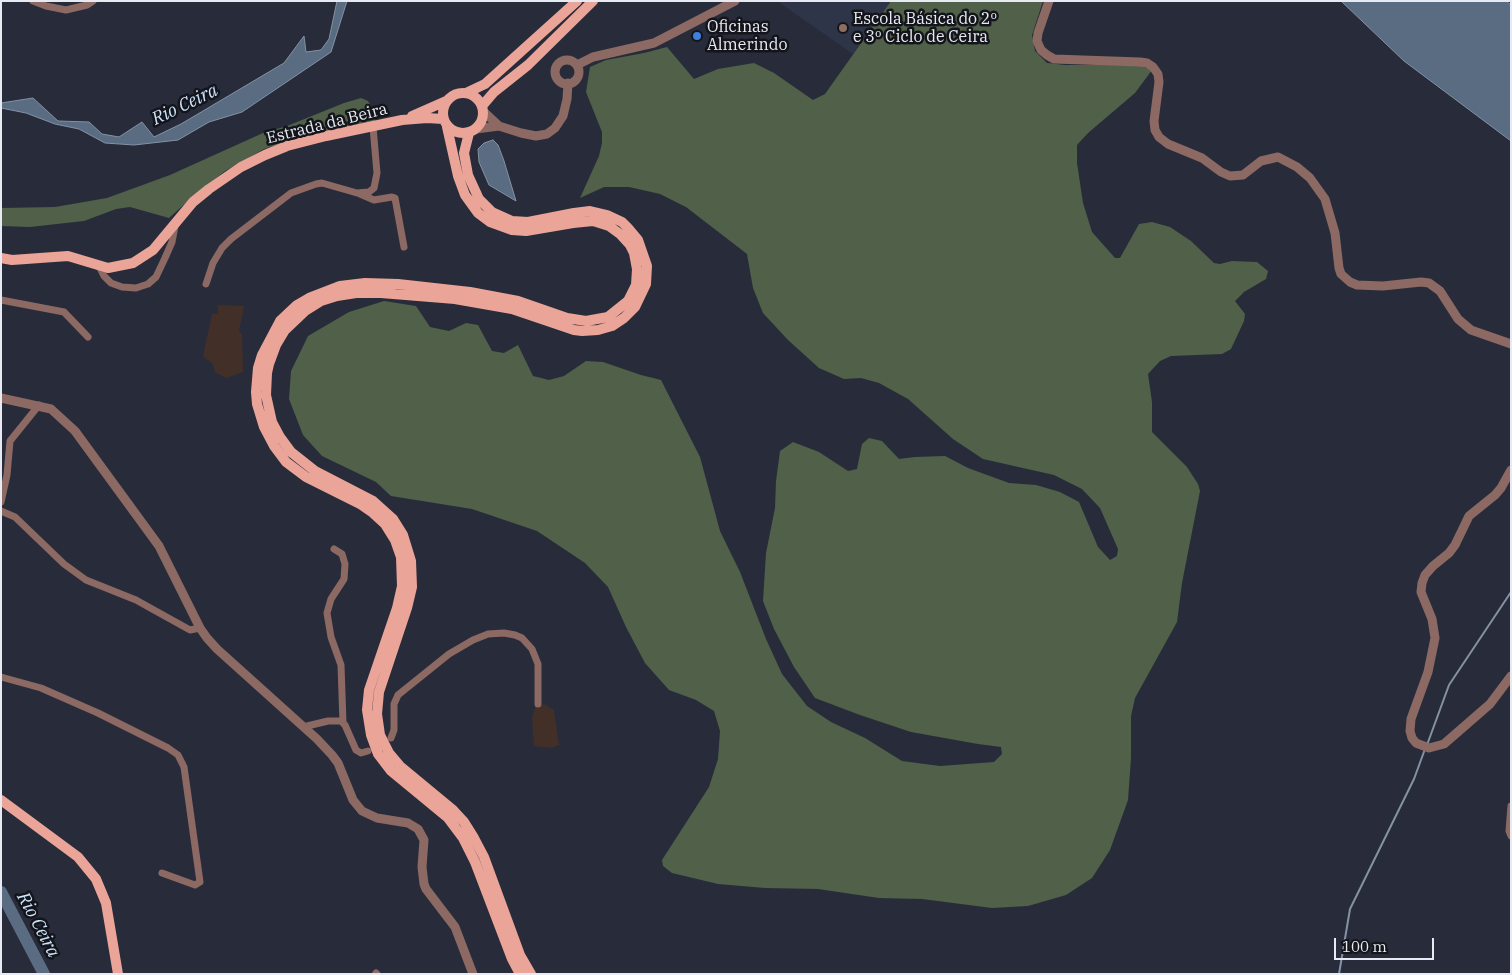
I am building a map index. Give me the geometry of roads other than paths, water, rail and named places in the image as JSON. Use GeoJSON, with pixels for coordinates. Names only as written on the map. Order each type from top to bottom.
{"type":"FeatureCollection","features":[{"type":"Feature","properties":{"kind":"main road"},"geometry":{"type":"LineString","coordinates":[[531,974],[520,955],[484,857],[472,834],[448,805],[400,766],[389,753],[380,735],[376,714],[379,692],[412,588],[411,561],[403,536],[393,519],[373,501],[315,471],[291,452],[272,422],[266,395],[267,374],[276,345],[286,330],[305,311],[337,296],[356,293],[381,293],[456,299],[512,309],[582,331],[598,330],[612,326],[635,307],[646,284],[647,266],[638,240],[628,228],[614,218],[598,212],[574,213],[528,222],[512,221],[492,212],[479,199],[468,175],[464,153],[473,131],[480,124],[482,109],[490,96],[528,65],[593,1]]}},
{"type":"Feature","properties":{"kind":"main road"},"geometry":{"type":"LineString","coordinates":[[520,974],[512,959],[475,862],[458,830],[448,818],[391,771],[378,754],[371,735],[367,710],[369,690],[397,608],[402,586],[401,557],[395,540],[385,524],[373,513],[360,504],[306,478],[286,462],[274,446],[264,427],[257,404],[257,374],[268,342],[280,322],[292,309],[308,298],[340,286],[365,283],[398,284],[470,292],[518,301],[567,318],[586,321],[608,317],[628,301],[636,285],[638,269],[634,253],[630,245],[620,234],[609,226],[593,221],[526,231],[512,230],[490,222],[478,213],[465,195],[458,176],[442,110],[446,101],[455,94],[466,93],[482,86],[576,2]]}},
{"type":"Feature","properties":{"kind":"main road"},"geometry":{"type":"LineString","coordinates":[[466,93],[473,95],[482,109]]}},
{"type":"Feature","properties":{"kind":"main road","name":"Estrada da Beira"},"geometry":{"type":"LineString","coordinates":[[1,258],[12,260],[68,256],[108,268],[120,266],[143,257],[153,250],[194,202],[241,167],[287,146],[402,120],[430,110],[446,101]]}},
{"type":"Feature","properties":{"kind":"main road","name":"Estrada da Beira"},"geometry":{"type":"LineString","coordinates":[[402,120],[427,118],[445,123]]}},
{"type":"Feature","properties":{"kind":"main road"},"geometry":{"type":"LineString","coordinates":[[445,123],[457,133],[473,131]]}},
{"type":"Feature","properties":{"kind":"main road"},"geometry":{"type":"LineString","coordinates":[[1,800],[78,857],[96,879],[106,903],[118,974]]}},
{"type":"Feature","properties":{"kind":"street"},"geometry":{"type":"LineString","coordinates":[[33,1],[66,10],[87,5],[94,1]]}},
{"type":"Feature","properties":{"kind":"street"},"geometry":{"type":"LineString","coordinates":[[577,65],[593,57],[654,43],[735,1]]}},
{"type":"Feature","properties":{"kind":"street"},"geometry":{"type":"LineString","coordinates":[[1048,1],[1037,41],[1041,50],[1047,55],[1054,59],[1140,62],[1147,63],[1153,67],[1158,74],[1160,82],[1154,121],[1155,130],[1159,137],[1168,144],[1202,158],[1221,172],[1230,176],[1243,175],[1261,161],[1278,157],[1287,161],[1310,178],[1325,199],[1335,233],[1339,268],[1341,274],[1350,282],[1365,286],[1429,283],[1440,290],[1458,319],[1471,330],[1511,344]]}},
{"type":"Feature","properties":{"kind":"street"},"geometry":{"type":"LineString","coordinates":[[567,60],[577,65],[578,76],[572,82],[561,82],[557,77],[556,67],[561,62],[567,60]]}},
{"type":"Feature","properties":{"kind":"street"},"geometry":{"type":"LineString","coordinates":[[473,131],[499,126],[530,135],[542,135],[552,131],[562,116],[568,83]]}},
{"type":"Feature","properties":{"kind":"street"},"geometry":{"type":"LineString","coordinates":[[482,109],[499,126]]}},
{"type":"Feature","properties":{"kind":"street"},"geometry":{"type":"LineString","coordinates":[[357,193],[369,192],[374,188],[376,182],[377,162],[372,127]]}},
{"type":"Feature","properties":{"kind":"street"},"geometry":{"type":"LineString","coordinates":[[206,284],[213,263],[222,248],[231,239],[290,193],[309,185],[322,183],[374,200],[395,198],[404,247]]}},
{"type":"Feature","properties":{"kind":"street"},"geometry":{"type":"LineString","coordinates":[[99,266],[110,283],[122,287],[136,288],[148,284],[156,277],[165,258],[172,242],[175,226]]}},
{"type":"Feature","properties":{"kind":"street"},"geometry":{"type":"LineString","coordinates":[[1,300],[64,312],[88,337]]}},
{"type":"Feature","properties":{"kind":"street"},"geometry":{"type":"LineString","coordinates":[[1,398],[51,409],[75,431],[159,546],[200,628],[217,649],[332,755],[338,764],[353,800],[362,811],[377,818],[408,823],[418,830],[424,840],[422,867],[424,884],[455,928],[473,974]]}},
{"type":"Feature","properties":{"kind":"street"},"geometry":{"type":"LineString","coordinates":[[1,502],[7,475],[10,441],[38,405]]}},
{"type":"Feature","properties":{"kind":"street"},"geometry":{"type":"LineString","coordinates":[[1511,470],[1495,495],[1470,516],[1449,554],[1433,566],[1425,575],[1422,583],[1421,592],[1432,619],[1435,638],[1428,672],[1411,719],[1410,731],[1412,738],[1416,743],[1429,748],[1444,744],[1490,704],[1511,676]]}},
{"type":"Feature","properties":{"kind":"street"},"geometry":{"type":"LineString","coordinates":[[1,511],[15,517],[64,564],[86,580],[136,600],[190,630],[200,628]]}},
{"type":"Feature","properties":{"kind":"street"},"geometry":{"type":"LineString","coordinates":[[334,549],[342,554],[346,564],[344,579],[331,599],[327,613],[331,637],[341,666],[343,723],[356,750],[361,753],[368,751]]}},
{"type":"Feature","properties":{"kind":"street"},"geometry":{"type":"LineString","coordinates":[[391,738],[394,730],[394,704],[398,695],[449,654],[473,640],[488,634],[504,633],[515,635],[522,638],[532,649],[538,664],[538,704]]}},
{"type":"Feature","properties":{"kind":"street"},"geometry":{"type":"LineString","coordinates":[[1,676],[41,688],[98,713],[168,748],[178,755],[184,767],[200,882],[196,885],[162,873]]}},
{"type":"Feature","properties":{"kind":"street"},"geometry":{"type":"LineString","coordinates":[[303,727],[331,720],[343,723]]}},
{"type":"Feature","properties":{"kind":"street"},"geometry":{"type":"LineString","coordinates":[[1511,806],[1509,831],[1511,836]]}},
{"type":"Feature","properties":{"kind":"waterway"},"geometry":{"type":"LineString","coordinates":[[1427,745],[1449,685],[1511,592]]}},
{"type":"Feature","properties":{"kind":"waterway"},"geometry":{"type":"LineString","coordinates":[[1339,974],[1350,909],[1414,779],[1425,749]]}},
{"type":"Feature","properties":{"kind":"waterway","name":"Rio Ceira"},"geometry":{"type":"LineString","coordinates":[[1,892],[44,974]]}},
{"type":"Feature","properties":{"kind":"place","name":"Escola Básica do 2º e 3º Ciclo de Ceira"},"geometry":{"type":"Point","coordinates":[843,28]}},
{"type":"Feature","properties":{"kind":"place","name":"Oficinas Almerindo"},"geometry":{"type":"Point","coordinates":[697,36]}}]}
